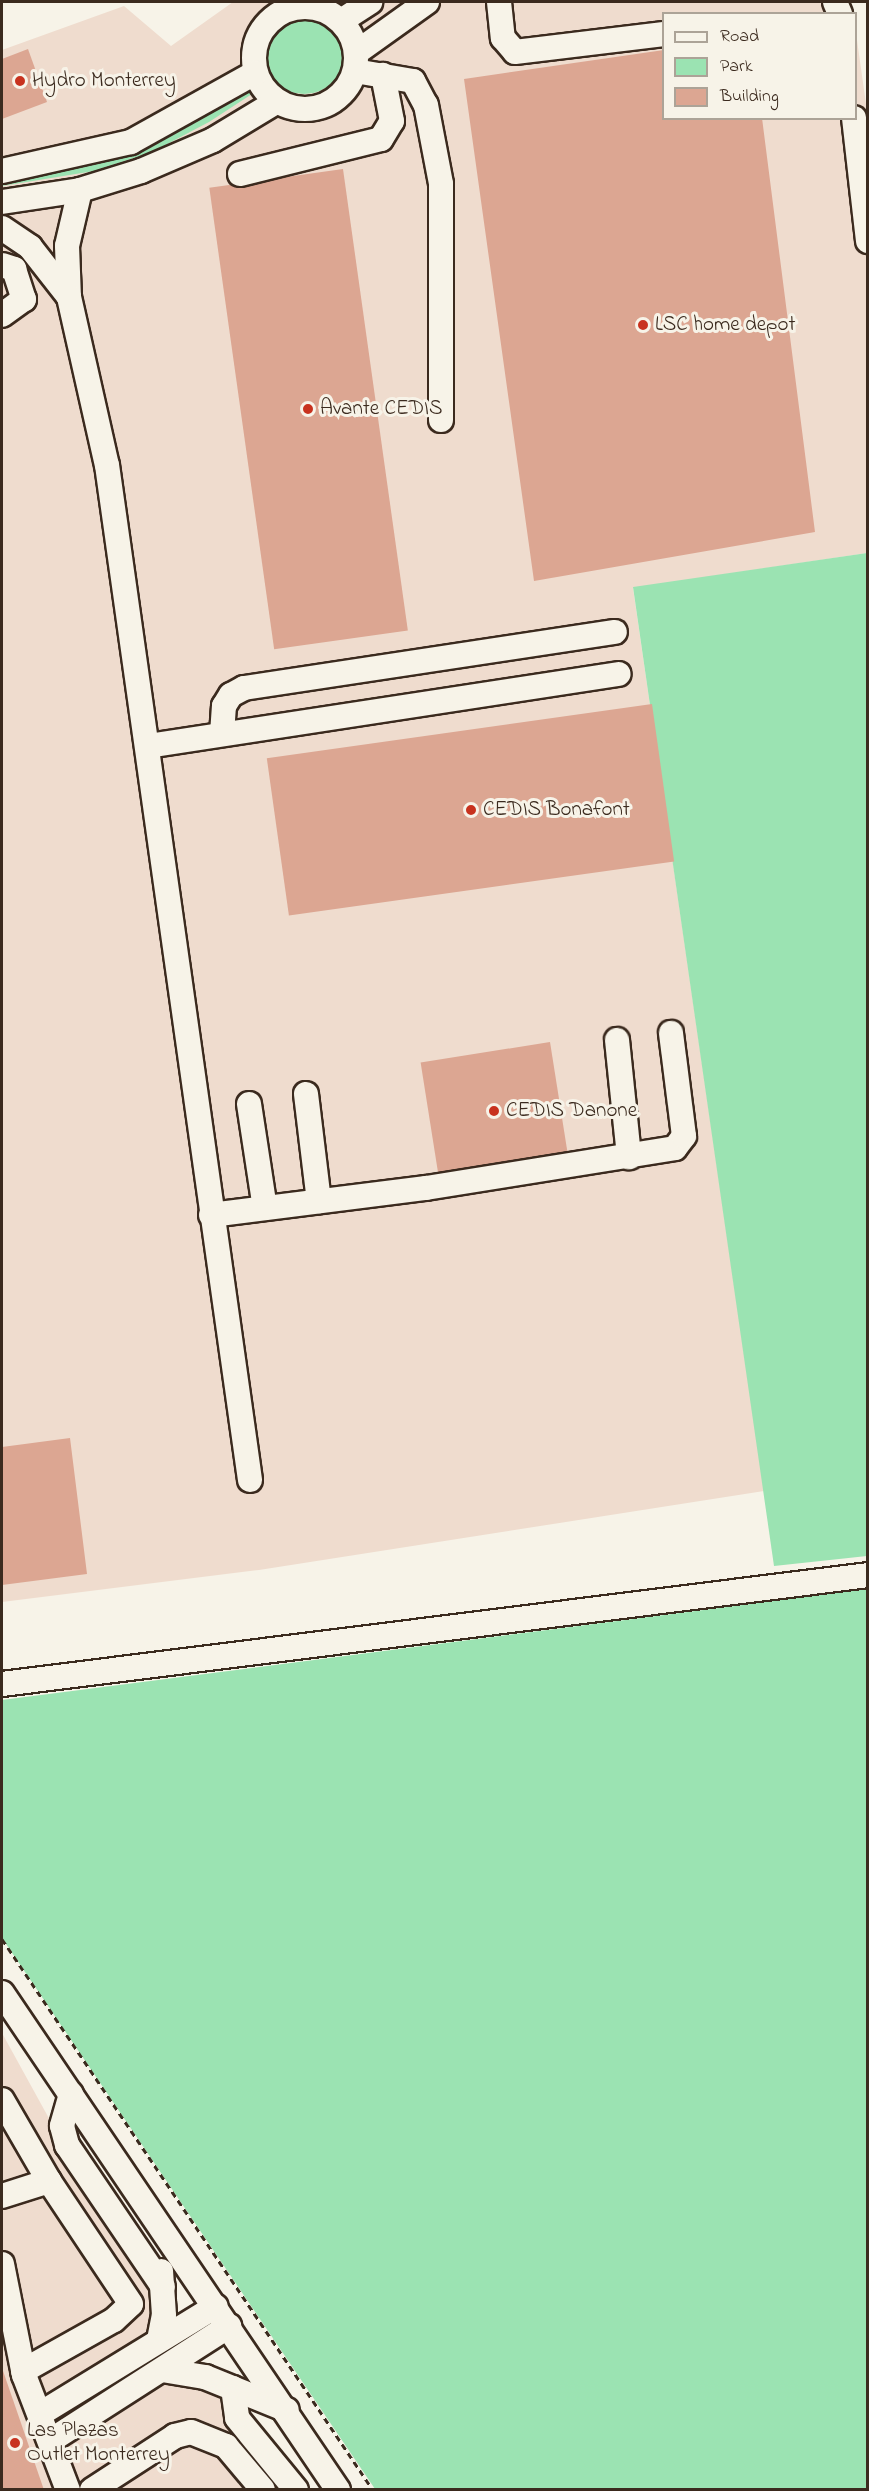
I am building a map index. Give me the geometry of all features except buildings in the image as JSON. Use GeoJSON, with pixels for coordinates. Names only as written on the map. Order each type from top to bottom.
{"type":"FeatureCollection","features":[{"type":"Feature","properties":{"kind":"street"},"geometry":{"type":"LineString","coordinates":[[341,21],[370,2]]}},
{"type":"Feature","properties":{"kind":"street"},"geometry":{"type":"LineString","coordinates":[[427,2],[356,62],[332,102],[304,109],[276,102],[255,73],[257,40],[278,14],[310,8],[341,21],[356,62],[384,75],[413,81],[421,91],[436,146],[441,420]]}},
{"type":"Feature","properties":{"kind":"street"},"geometry":{"type":"LineString","coordinates":[[499,2],[503,38],[515,52],[662,34]]}},
{"type":"Feature","properties":{"kind":"street"},"geometry":{"type":"LineString","coordinates":[[2,171],[131,142],[255,73]]}},
{"type":"Feature","properties":{"kind":"street"},"geometry":{"type":"LineString","coordinates":[[240,174],[381,139],[392,121],[384,75]]}},
{"type":"Feature","properties":{"kind":"street"},"geometry":{"type":"LineString","coordinates":[[2,202],[80,190],[177,157],[276,102]]}},
{"type":"Feature","properties":{"kind":"street"},"geometry":{"type":"LineString","coordinates":[[854,120],[867,241]]}},
{"type":"Feature","properties":{"kind":"street"},"geometry":{"type":"LineString","coordinates":[[80,190],[67,246],[69,297],[107,465],[250,1480]]}},
{"type":"Feature","properties":{"kind":"street"},"geometry":{"type":"LineString","coordinates":[[2,228],[30,247],[69,297]]}},
{"type":"Feature","properties":{"kind":"street"},"geometry":{"type":"LineString","coordinates":[[2,265],[14,269],[24,299],[2,315]]}},
{"type":"Feature","properties":{"kind":"street"},"geometry":{"type":"LineString","coordinates":[[222,734],[224,706],[231,695],[244,688],[615,632]]}},
{"type":"Feature","properties":{"kind":"street"},"geometry":{"type":"LineString","coordinates":[[148,746],[619,674]]}},
{"type":"Feature","properties":{"kind":"street"},"geometry":{"type":"LineString","coordinates":[[211,1215],[628,1157],[682,1143],[670,1033]]}},
{"type":"Feature","properties":{"kind":"street"},"geometry":{"type":"LineString","coordinates":[[617,1040],[628,1157]]}},
{"type":"Feature","properties":{"kind":"street"},"geometry":{"type":"LineString","coordinates":[[306,1094],[319,1201]]}},
{"type":"Feature","properties":{"kind":"street"},"geometry":{"type":"LineString","coordinates":[[249,1104],[265,1208]]}},
{"type":"Feature","properties":{"kind":"street"},"geometry":{"type":"LineString","coordinates":[[2,1684],[867,1575]]}},
{"type":"Feature","properties":{"kind":"street"},"geometry":{"type":"LineString","coordinates":[[2,1993],[152,2210],[338,2490]]}},
{"type":"Feature","properties":{"kind":"street"},"geometry":{"type":"LineString","coordinates":[[71,2094],[62,2126],[67,2145],[163,2287]]}},
{"type":"Feature","properties":{"kind":"street"},"geometry":{"type":"LineString","coordinates":[[2,2100],[49,2181],[132,2304],[114,2320],[23,2371]]}},
{"type":"Feature","properties":{"kind":"street"},"geometry":{"type":"LineString","coordinates":[[2,2196],[49,2181]]}},
{"type":"Feature","properties":{"kind":"street"},"geometry":{"type":"LineString","coordinates":[[152,2210],[163,2287],[159,2340]]}},
{"type":"Feature","properties":{"kind":"street"},"geometry":{"type":"LineString","coordinates":[[2,2264],[23,2371],[68,2490]]}},
{"type":"Feature","properties":{"kind":"street"},"geometry":{"type":"LineString","coordinates":[[40,2414],[216,2306]]}},
{"type":"Feature","properties":{"kind":"street"},"geometry":{"type":"LineString","coordinates":[[50,2441],[229,2326]]}},
{"type":"Feature","properties":{"kind":"street"},"geometry":{"type":"LineString","coordinates":[[136,2355],[155,2374],[233,2388],[287,2410]]}},
{"type":"Feature","properties":{"kind":"street"},"geometry":{"type":"LineString","coordinates":[[233,2388],[237,2418],[296,2490]]}},
{"type":"Feature","properties":{"kind":"street"},"geometry":{"type":"LineString","coordinates":[[92,2490],[175,2436],[191,2432],[226,2446],[263,2490]]}},
{"type":"Feature","properties":{"kind":"path"},"geometry":{"type":"LineString","coordinates":[[2,1939],[373,2490]]}},
{"type":"Feature","properties":{"kind":"shaded area"},"geometry":{"type":"Polygon","coordinates":[[[233,2],[851,2],[853,12],[662,12],[662,120],[857,120],[857,40],[867,111],[867,553],[633,588],[764,1491],[259,1570],[2,1602],[2,50],[124,6],[171,46],[233,2]]]}},
{"type":"Feature","properties":{"kind":"shaded area"},"geometry":{"type":"Polygon","coordinates":[[[2,2033],[84,2182],[151,2272],[235,2419],[286,2489],[2,2489],[2,2033]]]}},
{"type":"Feature","properties":{"kind":"green space"},"geometry":{"type":"Polygon","coordinates":[[[304,12],[320,15],[333,24],[342,37],[345,53],[342,69],[333,82],[320,91],[304,94],[288,91],[275,82],[266,69],[263,53],[266,37],[275,24],[288,15],[304,12]]]}},
{"type":"Feature","properties":{"kind":"green space"},"geometry":{"type":"Polygon","coordinates":[[[251,89],[252,94],[209,122],[152,152],[94,171],[2,186],[2,174],[251,89]]]}},
{"type":"Feature","properties":{"kind":"green space"},"geometry":{"type":"Polygon","coordinates":[[[867,553],[867,1556],[774,1566],[633,587],[867,553]]]}},
{"type":"Feature","properties":{"kind":"green space"},"geometry":{"type":"Polygon","coordinates":[[[867,1589],[867,2489],[375,2489],[2,1938],[2,1700],[867,1589]]]}},
{"type":"Feature","properties":{"kind":"place","name":"Hydro Monterrey"},"geometry":{"type":"Point","coordinates":[20,81]}},
{"type":"Feature","properties":{"kind":"place","name":"LSC home depot"},"geometry":{"type":"Point","coordinates":[643,325]}},
{"type":"Feature","properties":{"kind":"place","name":"Avante CEDIS"},"geometry":{"type":"Point","coordinates":[308,409]}},
{"type":"Feature","properties":{"kind":"place","name":"CEDIS Bonafont"},"geometry":{"type":"Point","coordinates":[471,810]}},
{"type":"Feature","properties":{"kind":"place","name":"CEDIS Danone"},"geometry":{"type":"Point","coordinates":[494,1111]}},
{"type":"Feature","properties":{"kind":"place","name":"Las Plazas Outlet Monterrey"},"geometry":{"type":"Point","coordinates":[15,2443]}}]}
